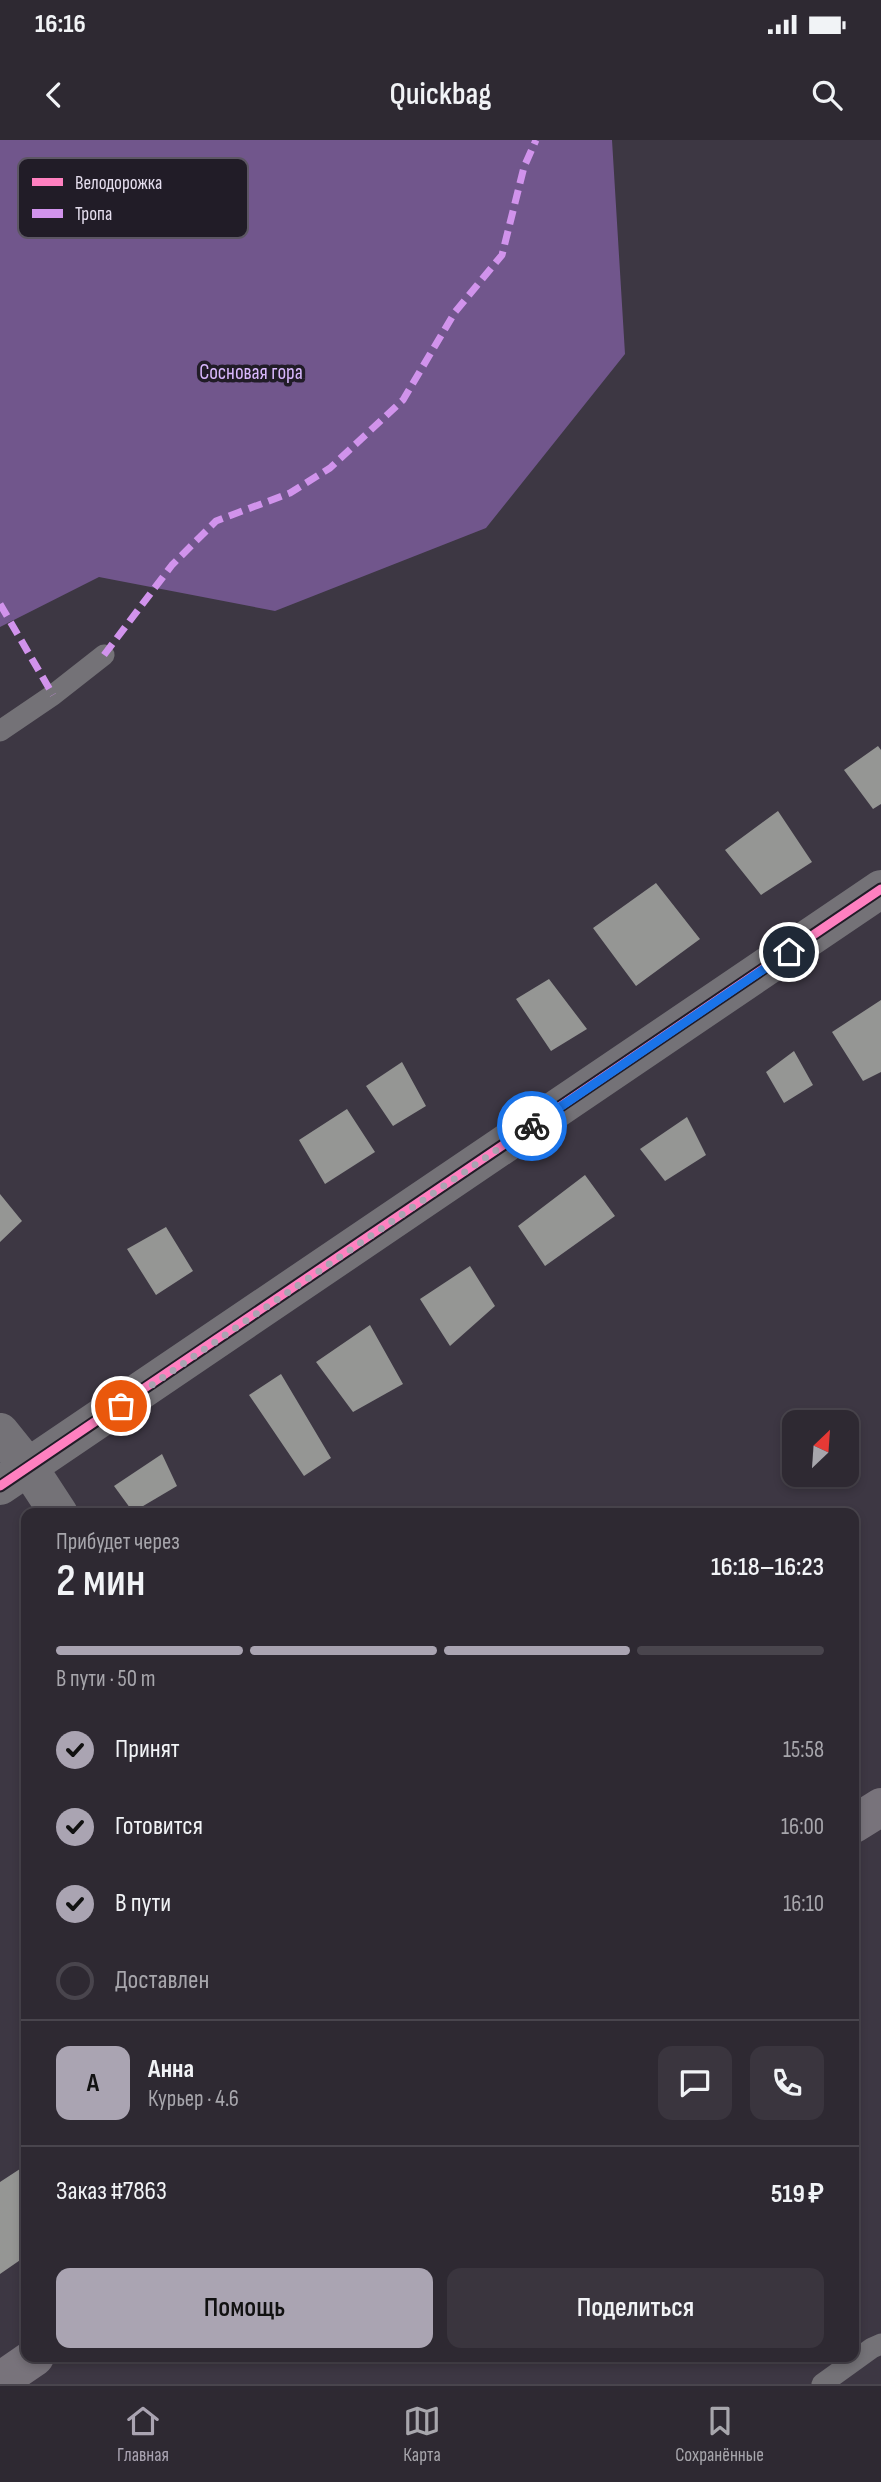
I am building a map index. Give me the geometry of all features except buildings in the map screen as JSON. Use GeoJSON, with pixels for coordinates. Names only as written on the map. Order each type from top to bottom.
{"type":"FeatureCollection","features":[{"type":"Feature","properties":{"kind":"street"},"geometry":{"type":"LineString","coordinates":[[15,1477],[881,889]]}},
{"type":"Feature","properties":{"kind":"street"},"geometry":{"type":"LineString","coordinates":[[0,1432],[15,1477],[52,1508]]}},
{"type":"Feature","properties":{"kind":"street"},"geometry":{"type":"LineString","coordinates":[[859,1821],[881,1807]]}},
{"type":"Feature","properties":{"kind":"street"},"geometry":{"type":"LineString","coordinates":[[0,2381],[28,2362]]}},
{"type":"Feature","properties":{"kind":"lane"},"geometry":{"type":"LineString","coordinates":[[0,731],[53,695],[104,655]]}},
{"type":"Feature","properties":{"kind":"lane"},"geometry":{"type":"LineString","coordinates":[[859,2357],[881,2344]]}},
{"type":"Feature","properties":{"kind":"lane"},"geometry":{"type":"LineString","coordinates":[[821,2384],[852,2362]]}},
{"type":"Feature","properties":{"kind":"green space","name":"Сосновая гора"},"geometry":{"type":"Polygon","coordinates":[[[0,140],[612,140],[625,354],[486,528],[275,611],[99,577],[0,627],[0,140]]]}},
{"type":"Feature","properties":{"kind":"marked path"},"geometry":{"type":"LineString","coordinates":[[104,655],[172,565],[216,521],[290,493],[330,468],[403,400],[455,312],[502,255],[524,167],[536,140]]}},
{"type":"Feature","properties":{"kind":"marked path"},"geometry":{"type":"LineString","coordinates":[[0,604],[53,695]]}},
{"type":"Feature","properties":{"kind":"cycle path"},"geometry":{"type":"LineString","coordinates":[[0,1486],[881,889]]}},
{"type":"Feature","properties":{"kind":"way so far"},"geometry":{"type":"LineString","coordinates":[[121,1406],[532,1126]]}},
{"type":"Feature","properties":{"kind":"route"},"geometry":{"type":"LineString","coordinates":[[532,1126],[789,952]]}}]}
